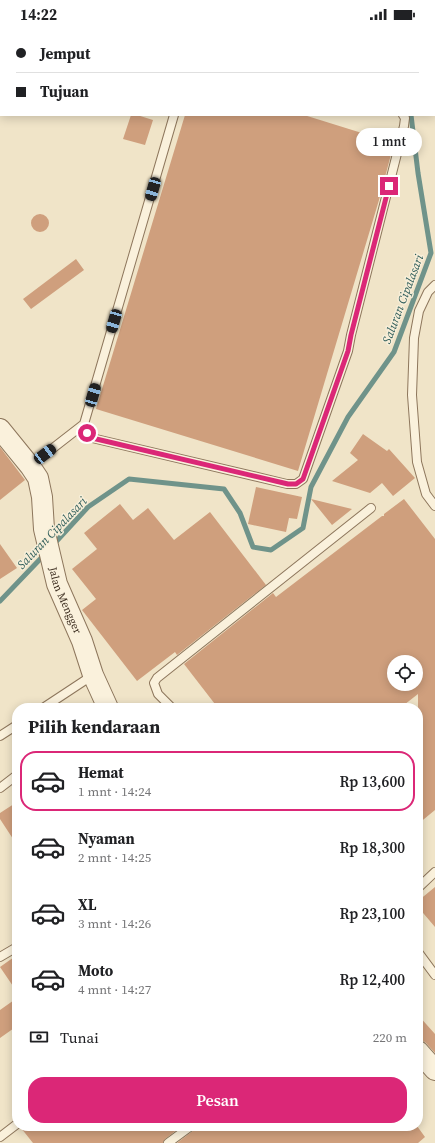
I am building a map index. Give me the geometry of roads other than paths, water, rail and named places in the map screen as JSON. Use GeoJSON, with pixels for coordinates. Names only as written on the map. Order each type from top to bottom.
{"type":"FeatureCollection","features":[{"type":"Feature","properties":{"kind":"street","name":"Jalan Mengger"},"geometry":{"type":"LineString","coordinates":[[0,428],[35,472],[40,487],[44,529],[57,584],[82,641],[92,675],[105,703]]}},
{"type":"Feature","properties":{"kind":"street"},"geometry":{"type":"LineString","coordinates":[[423,1057],[435,1070]]}},
{"type":"Feature","properties":{"kind":"lane"},"geometry":{"type":"LineString","coordinates":[[174,116],[84,424],[87,433],[92,438],[288,484],[296,484],[303,479],[348,351],[404,126],[405,118],[404,116]]}},
{"type":"Feature","properties":{"kind":"lane"},"geometry":{"type":"LineString","coordinates":[[435,285],[428,292],[419,311],[414,338],[412,395],[417,462],[426,494],[435,506]]}},
{"type":"Feature","properties":{"kind":"lane"},"geometry":{"type":"LineString","coordinates":[[30,466],[84,424]]}},
{"type":"Feature","properties":{"kind":"lane"},"geometry":{"type":"LineString","coordinates":[[167,703],[158,694],[154,683],[157,678],[371,508]]}},
{"type":"Feature","properties":{"kind":"lane"},"geometry":{"type":"LineString","coordinates":[[50,703],[92,675]]}},
{"type":"Feature","properties":{"kind":"lane"},"geometry":{"type":"LineString","coordinates":[[0,736],[12,728]]}},
{"type":"Feature","properties":{"kind":"lane"},"geometry":{"type":"LineString","coordinates":[[0,788],[12,779]]}},
{"type":"Feature","properties":{"kind":"lane"},"geometry":{"type":"LineString","coordinates":[[423,883],[435,872]]}},
{"type":"Feature","properties":{"kind":"lane"},"geometry":{"type":"LineString","coordinates":[[0,957],[12,950]]}},
{"type":"Feature","properties":{"kind":"lane"},"geometry":{"type":"LineString","coordinates":[[423,959],[435,975]]}},
{"type":"Feature","properties":{"kind":"lane"},"geometry":{"type":"LineString","coordinates":[[0,1137],[12,1128]]}},
{"type":"Feature","properties":{"kind":"lane"},"geometry":{"type":"LineString","coordinates":[[168,1143],[184,1131]]}},
{"type":"Feature","properties":{"kind":"waterway","name":"Saluran Cipalasari"},"geometry":{"type":"LineString","coordinates":[[53,545],[88,507],[129,479],[224,489],[240,513],[253,547],[271,550],[303,528],[311,487],[348,417],[394,352],[431,253],[418,173],[411,116]]}},
{"type":"Feature","properties":{"kind":"waterway","name":"Saluran Cipalasari"},"geometry":{"type":"LineString","coordinates":[[0,601],[45,554]]}}]}
